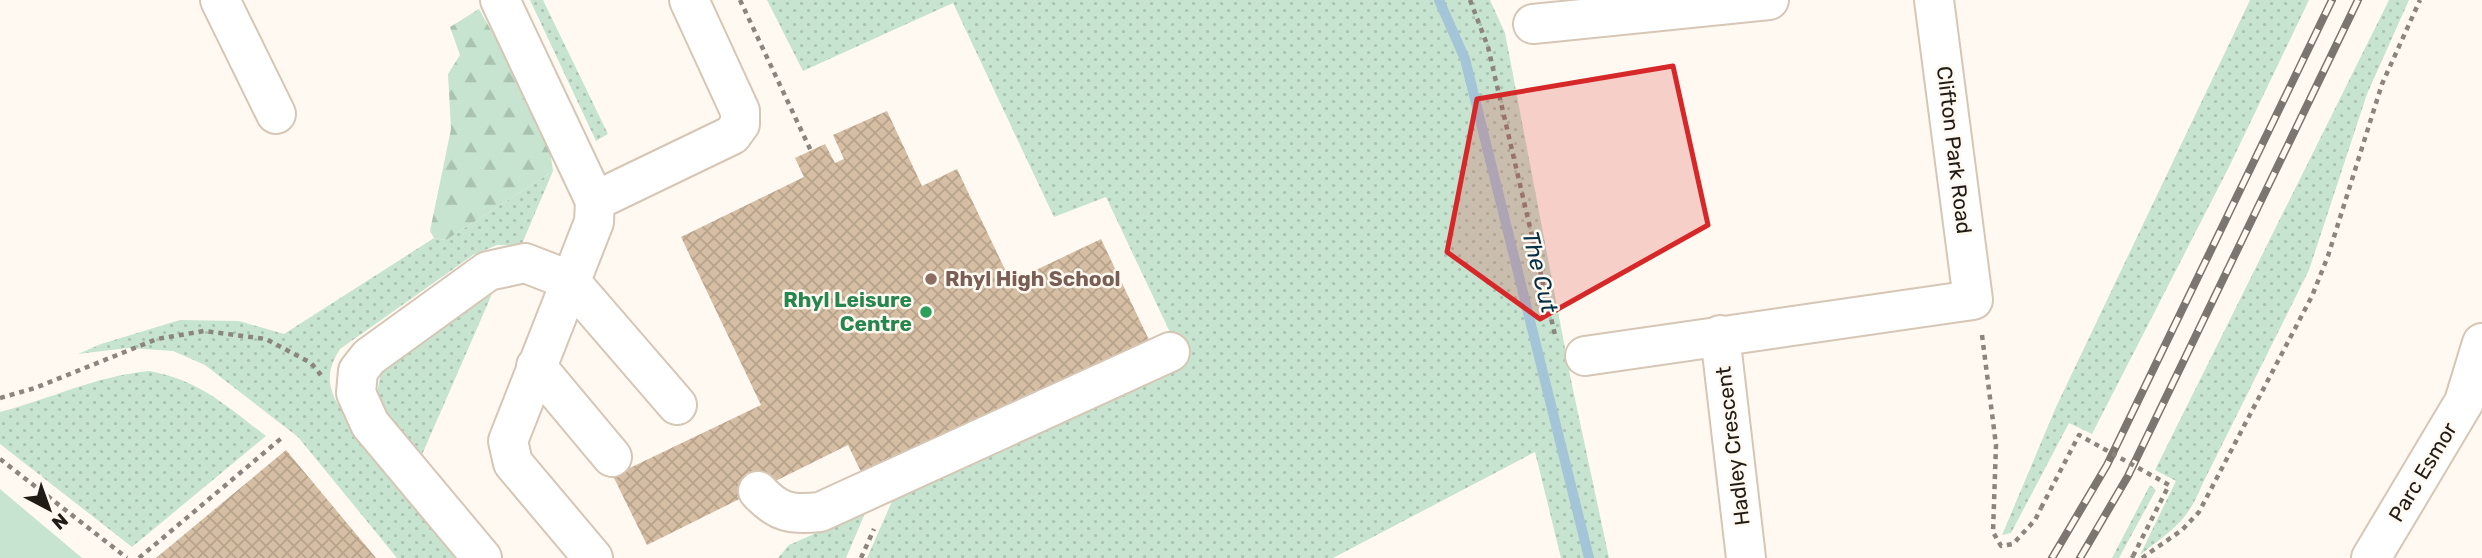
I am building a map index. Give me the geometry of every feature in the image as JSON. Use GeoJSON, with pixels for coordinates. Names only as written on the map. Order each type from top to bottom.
{"type":"FeatureCollection","features":[{"type":"Feature","properties":{"kind":"street"},"geometry":{"type":"LineString","coordinates":[[220,0],[276,114]]}},
{"type":"Feature","properties":{"kind":"street"},"geometry":{"type":"LineString","coordinates":[[500,0],[595,201],[594,222],[508,441],[513,463],[593,558]]}},
{"type":"Feature","properties":{"kind":"street"},"geometry":{"type":"LineString","coordinates":[[595,201],[732,135],[740,124],[740,111],[689,0]]}},
{"type":"Feature","properties":{"kind":"street"},"geometry":{"type":"LineString","coordinates":[[1533,24],[1769,0]]}},
{"type":"Feature","properties":{"kind":"street","name":"Clifton Park Road"},"geometry":{"type":"LineString","coordinates":[[1934,0],[1973,300]]}},
{"type":"Feature","properties":{"kind":"street"},"geometry":{"type":"LineString","coordinates":[[482,558],[370,424],[356,393],[358,371],[369,357],[488,271],[525,263],[569,280],[677,405]]}},
{"type":"Feature","properties":{"kind":"street"},"geometry":{"type":"LineString","coordinates":[[1585,356],[1973,300]]}},
{"type":"Feature","properties":{"kind":"street","name":"Hadley Crescent"},"geometry":{"type":"LineString","coordinates":[[1720,335],[1746,558]]}},
{"type":"Feature","properties":{"kind":"street","name":"Parc Esmor"},"geometry":{"type":"LineString","coordinates":[[2371,558],[2463,402],[2482,343]]}},
{"type":"Feature","properties":{"kind":"street"},"geometry":{"type":"LineString","coordinates":[[758,491],[772,506],[797,515],[820,513],[1170,352]]}},
{"type":"Feature","properties":{"kind":"street"},"geometry":{"type":"LineString","coordinates":[[536,366],[612,457]]}},
{"type":"Feature","properties":{"kind":"path"},"geometry":{"type":"LineString","coordinates":[[740,0],[811,151]]}},
{"type":"Feature","properties":{"kind":"path"},"geometry":{"type":"LineString","coordinates":[[1470,0],[1491,60],[1561,362],[1585,356]]}},
{"type":"Feature","properties":{"kind":"path"},"geometry":{"type":"LineString","coordinates":[[2142,558],[2182,530],[2199,512],[2312,296],[2328,256],[2382,85],[2420,0]]}},
{"type":"Feature","properties":{"kind":"path"},"geometry":{"type":"LineString","coordinates":[[1973,300],[1983,339],[1996,444],[1993,533],[2001,546],[2013,544],[2035,520],[2079,435],[2169,485],[2132,557]]}},
{"type":"Feature","properties":{"kind":"path"},"geometry":{"type":"LineString","coordinates":[[0,398],[35,388],[157,339],[204,331],[266,339],[312,363],[329,385]]}},
{"type":"Feature","properties":{"kind":"path"},"geometry":{"type":"LineString","coordinates":[[139,558],[284,436]]}},
{"type":"Feature","properties":{"kind":"path"},"geometry":{"type":"LineString","coordinates":[[0,459],[127,558]]}},
{"type":"Feature","properties":{"kind":"highlighted area"},"geometry":{"type":"Polygon","coordinates":[[[1673,66],[1708,225],[1540,319],[1447,252],[1477,99],[1673,66]]]}},
{"type":"Feature","properties":{"kind":"green space"},"geometry":{"type":"Polygon","coordinates":[[[530,0],[543,0],[608,134],[596,141],[530,0]]]}},
{"type":"Feature","properties":{"kind":"green space"},"geometry":{"type":"Polygon","coordinates":[[[767,0],[1490,0],[1505,33],[1572,385],[1609,558],[1561,558],[1535,452],[1333,558],[867,558],[893,499],[1185,364],[1106,197],[1054,217],[953,3],[803,71],[767,0]]]}},
{"type":"Feature","properties":{"kind":"green space"},"geometry":{"type":"Polygon","coordinates":[[[2250,0],[2309,0],[2229,167],[2092,434],[2069,423],[2011,533],[2002,535],[2056,407],[2250,0]]]}},
{"type":"Feature","properties":{"kind":"green space"},"geometry":{"type":"Polygon","coordinates":[[[2389,0],[2409,0],[2367,94],[2309,270],[2190,509],[2177,525],[2140,555],[2176,481],[2155,470],[2389,0]]]}},
{"type":"Feature","properties":{"kind":"green space"},"geometry":{"type":"Polygon","coordinates":[[[479,9],[547,129],[553,171],[446,240],[434,238],[430,231],[451,129],[448,74],[460,55],[450,27],[479,9]]]}},
{"type":"Feature","properties":{"kind":"green space"},"geometry":{"type":"Polygon","coordinates":[[[553,171],[521,246],[497,245],[473,255],[340,349],[331,369],[331,388],[337,403],[463,558],[397,558],[298,437],[205,365],[173,351],[128,348],[78,354],[101,344],[180,320],[239,321],[284,334],[434,238],[446,240],[553,171]]]}},
{"type":"Feature","properties":{"kind":"green space"},"geometry":{"type":"Polygon","coordinates":[[[492,294],[421,457],[387,416],[377,393],[381,372],[492,294]]]}},
{"type":"Feature","properties":{"kind":"green space"},"geometry":{"type":"Polygon","coordinates":[[[149,371],[167,375],[198,388],[266,436],[132,547],[0,444],[0,412],[110,378],[149,371]]]}},
{"type":"Feature","properties":{"kind":"green space"},"geometry":{"type":"Polygon","coordinates":[[[2150,485],[2156,490],[2119,558],[2112,558],[2150,485]]]}},
{"type":"Feature","properties":{"kind":"green space"},"geometry":{"type":"Polygon","coordinates":[[[0,489],[82,558],[0,558],[0,489]]]}},
{"type":"Feature","properties":{"kind":"green space"},"geometry":{"type":"Polygon","coordinates":[[[866,511],[846,558],[778,558],[789,545],[866,511]]]}},
{"type":"Feature","properties":{"kind":"building","name":"Rhyl Leisure Centre"},"geometry":{"type":"Polygon","coordinates":[[[887,111],[922,186],[957,169],[1011,282],[1101,239],[1150,342],[865,480],[848,445],[647,545],[613,476],[761,405],[681,237],[804,177],[795,158],[825,144],[835,163],[844,159],[833,135],[887,111]]]}},
{"type":"Feature","properties":{"kind":"building"},"geometry":{"type":"Polygon","coordinates":[[[286,450],[376,558],[156,558],[286,450]]]}},
{"type":"Feature","properties":{"kind":"waterway","name":"The Cut"},"geometry":{"type":"LineString","coordinates":[[1439,0],[1465,59],[1589,558]]}},
{"type":"Feature","properties":{"kind":"railway"},"geometry":{"type":"LineString","coordinates":[[2052,558],[2107,465],[2332,0]]}},
{"type":"Feature","properties":{"kind":"railway"},"geometry":{"type":"LineString","coordinates":[[2080,558],[2128,476],[2358,0]]}},
{"type":"Feature","properties":{"kind":"place","name":"Rhyl High School"},"geometry":{"type":"Point","coordinates":[931,279]}},
{"type":"Feature","properties":{"kind":"place","name":"Rhyl Leisure Centre"},"geometry":{"type":"Point","coordinates":[926,312]}}]}
